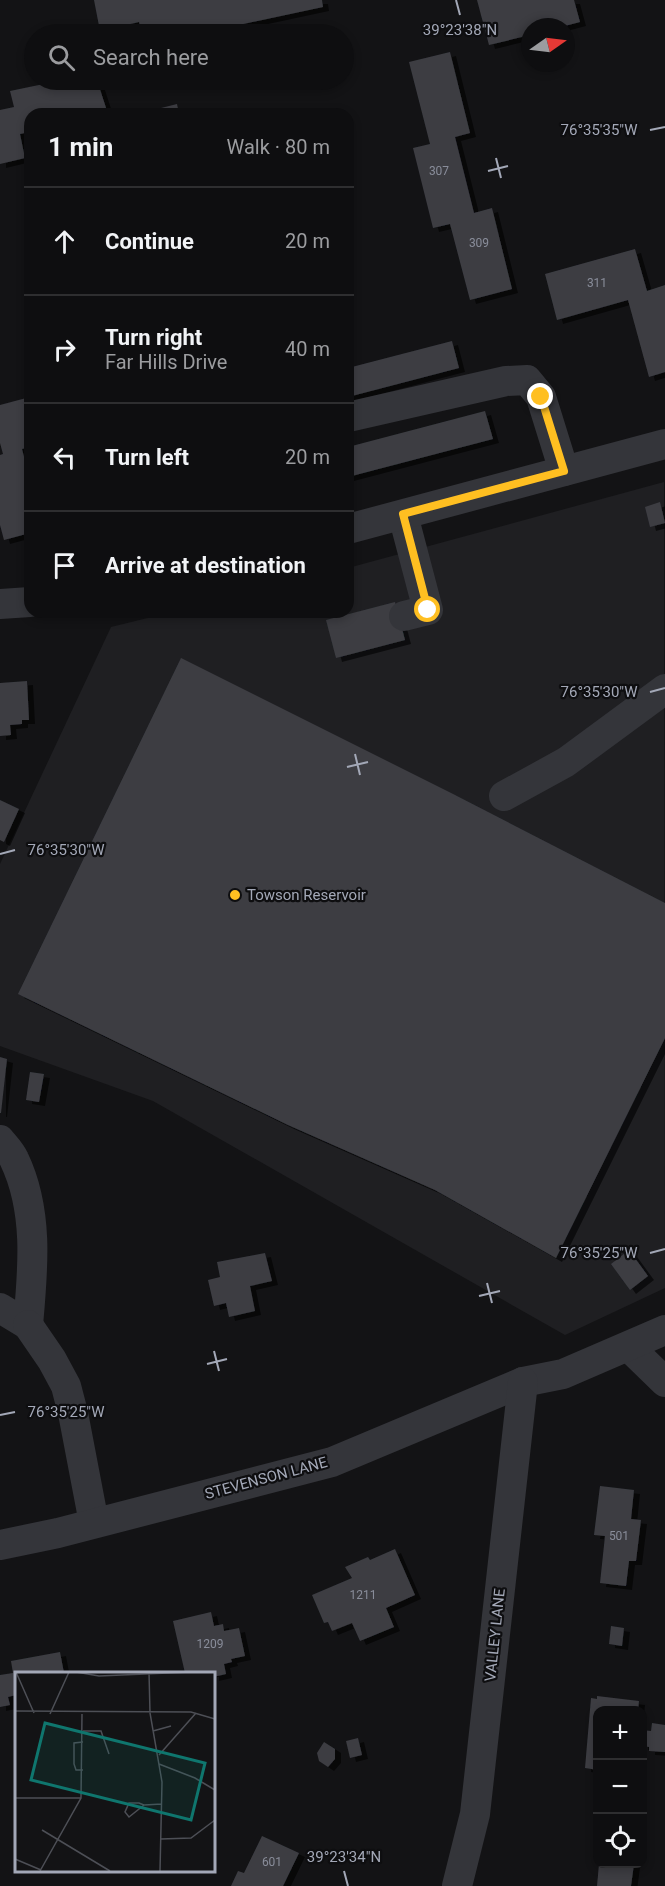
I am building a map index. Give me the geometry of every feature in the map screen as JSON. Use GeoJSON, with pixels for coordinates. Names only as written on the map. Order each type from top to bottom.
{"type":"FeatureCollection","features":[{"type":"Feature","properties":{"kind":"street"},"geometry":{"type":"LineString","coordinates":[[354,416],[506,381],[527,380],[541,397],[564,471]]}},
{"type":"Feature","properties":{"kind":"street"},"geometry":{"type":"LineString","coordinates":[[354,527],[665,444]]}},
{"type":"Feature","properties":{"kind":"street"},"geometry":{"type":"LineString","coordinates":[[403,514],[428,610],[404,616]]}},
{"type":"Feature","properties":{"kind":"street"},"geometry":{"type":"LineString","coordinates":[[0,604],[24,602]]}},
{"type":"Feature","properties":{"kind":"street"},"geometry":{"type":"LineString","coordinates":[[504,796],[566,762],[665,689]]}},
{"type":"Feature","properties":{"kind":"street"},"geometry":{"type":"LineString","coordinates":[[0,1140],[14,1157],[29,1202],[34,1262],[28,1325]]}},
{"type":"Feature","properties":{"kind":"street"},"geometry":{"type":"LineString","coordinates":[[0,1308],[28,1325],[52,1360],[66,1386],[94,1523]]}},
{"type":"Feature","properties":{"kind":"street","name":"STEVENSON LANE"},"geometry":{"type":"LineString","coordinates":[[523,1382],[557,1358],[665,1310]]}},
{"type":"Feature","properties":{"kind":"street","name":"STEVENSON LANE"},"geometry":{"type":"LineString","coordinates":[[0,1545],[332,1462],[523,1382],[563,1374],[665,1330]]}},
{"type":"Feature","properties":{"kind":"street"},"geometry":{"type":"LineString","coordinates":[[629,1347],[665,1382]]}},
{"type":"Feature","properties":{"kind":"street","name":"VALLEY LANE"},"geometry":{"type":"LineString","coordinates":[[457,1886],[475,1814],[523,1382]]}},
{"type":"Feature","properties":{"kind":"shaded area","name":"Towson Reservoir"},"geometry":{"type":"Polygon","coordinates":[[[664,482],[665,1288],[565,1335],[153,1101],[0,1046],[0,864],[111,627],[148,618],[354,618],[354,566],[664,482]]]}},
{"type":"Feature","properties":{"kind":"building"},"geometry":{"type":"Polygon","coordinates":[[[94,0],[322,0],[323,7],[244,24],[140,24],[139,22],[99,24],[94,0]]]}},
{"type":"Feature","properties":{"kind":"building"},"geometry":{"type":"Polygon","coordinates":[[[477,0],[574,0],[580,22],[575,23],[575,18],[521,18],[521,37],[489,45],[477,0]]]}},
{"type":"Feature","properties":{"kind":"building"},"geometry":{"type":"Polygon","coordinates":[[[450,52],[470,133],[455,137],[474,213],[492,208],[512,289],[470,300],[450,224],[433,228],[413,148],[430,144],[409,62],[450,52]]]}},
{"type":"Feature","properties":{"kind":"building"},"geometry":{"type":"Polygon","coordinates":[[[24,88],[24,90],[100,90],[106,108],[24,108],[24,133],[20,134],[24,158],[0,164],[0,110],[14,107],[10,91],[24,88]]]}},
{"type":"Feature","properties":{"kind":"building"},"geometry":{"type":"Polygon","coordinates":[[[177,104],[178,108],[161,108],[177,104]]]}},
{"type":"Feature","properties":{"kind":"building"},"geometry":{"type":"Polygon","coordinates":[[[635,249],[647,291],[665,285],[665,372],[649,377],[628,300],[557,320],[545,274],[635,249]]]}},
{"type":"Feature","properties":{"kind":"building"},"geometry":{"type":"Polygon","coordinates":[[[452,341],[459,368],[354,395],[354,366],[452,341]]]}},
{"type":"Feature","properties":{"kind":"building"},"geometry":{"type":"Polygon","coordinates":[[[24,399],[24,448],[22,449],[24,457],[24,535],[4,540],[0,525],[0,455],[3,454],[0,443],[0,405],[24,399]]]}},
{"type":"Feature","properties":{"kind":"building"},"geometry":{"type":"Polygon","coordinates":[[[485,411],[493,439],[354,475],[354,445],[485,411]]]}},
{"type":"Feature","properties":{"kind":"building"},"geometry":{"type":"Polygon","coordinates":[[[660,502],[665,523],[650,527],[645,507],[660,502]]]}},
{"type":"Feature","properties":{"kind":"building"},"geometry":{"type":"Polygon","coordinates":[[[395,602],[405,640],[336,658],[326,620],[354,618],[354,613],[395,602]]]}},
{"type":"Feature","properties":{"kind":"building"},"geometry":{"type":"Polygon","coordinates":[[[181,658],[665,903],[665,1038],[556,1258],[435,1190],[288,1125],[18,994],[181,658]]]}},
{"type":"Feature","properties":{"kind":"building"},"geometry":{"type":"Polygon","coordinates":[[[27,681],[29,720],[22,720],[22,724],[10,725],[11,735],[0,736],[0,683],[27,681]]]}},
{"type":"Feature","properties":{"kind":"building"},"geometry":{"type":"Polygon","coordinates":[[[0,800],[19,809],[4,842],[0,840],[0,800]]]}},
{"type":"Feature","properties":{"kind":"building"},"geometry":{"type":"Polygon","coordinates":[[[0,1057],[7,1059],[1,1113],[0,1113],[0,1057]]]}},
{"type":"Feature","properties":{"kind":"building"},"geometry":{"type":"Polygon","coordinates":[[[30,1072],[44,1074],[39,1102],[26,1100],[30,1072]]]}},
{"type":"Feature","properties":{"kind":"building"},"geometry":{"type":"Polygon","coordinates":[[[629,1250],[648,1276],[630,1290],[611,1264],[629,1250]]]}},
{"type":"Feature","properties":{"kind":"building"},"geometry":{"type":"Polygon","coordinates":[[[265,1253],[272,1281],[250,1286],[255,1311],[229,1317],[226,1303],[214,1306],[208,1280],[220,1277],[217,1262],[265,1253]]]}},
{"type":"Feature","properties":{"kind":"building"},"geometry":{"type":"Polygon","coordinates":[[[600,1486],[634,1490],[631,1519],[641,1520],[636,1561],[629,1561],[626,1586],[600,1583],[605,1536],[594,1535],[600,1486]]]}},
{"type":"Feature","properties":{"kind":"building"},"geometry":{"type":"Polygon","coordinates":[[[395,1549],[415,1595],[386,1608],[394,1627],[360,1641],[352,1623],[332,1631],[328,1622],[324,1623],[312,1595],[352,1578],[345,1567],[368,1557],[370,1560],[395,1549]]]}},
{"type":"Feature","properties":{"kind":"building"},"geometry":{"type":"Polygon","coordinates":[[[211,1612],[214,1626],[223,1624],[224,1631],[239,1628],[245,1656],[231,1659],[232,1662],[224,1664],[226,1674],[214,1677],[214,1672],[185,1672],[173,1621],[211,1612]]]}},
{"type":"Feature","properties":{"kind":"building"},"geometry":{"type":"Polygon","coordinates":[[[611,1626],[624,1628],[622,1646],[609,1644],[611,1626]]]}},
{"type":"Feature","properties":{"kind":"building"},"geometry":{"type":"Polygon","coordinates":[[[60,1652],[64,1672],[15,1672],[15,1695],[8,1697],[10,1705],[0,1707],[0,1675],[13,1673],[11,1661],[60,1652]]]}},
{"type":"Feature","properties":{"kind":"building"},"geometry":{"type":"Polygon","coordinates":[[[597,1696],[639,1701],[638,1706],[593,1706],[593,1769],[585,1768],[591,1698],[597,1699],[597,1696]]]}},
{"type":"Feature","properties":{"kind":"building"},"geometry":{"type":"Polygon","coordinates":[[[652,1723],[665,1725],[665,1752],[649,1751],[647,1731],[651,1731],[652,1723]]]}},
{"type":"Feature","properties":{"kind":"building"},"geometry":{"type":"Polygon","coordinates":[[[358,1738],[362,1755],[350,1758],[346,1741],[358,1738]]]}},
{"type":"Feature","properties":{"kind":"building"},"geometry":{"type":"Polygon","coordinates":[[[324,1742],[335,1749],[335,1759],[328,1767],[319,1761],[317,1753],[324,1742]]]}},
{"type":"Feature","properties":{"kind":"building"},"geometry":{"type":"Polygon","coordinates":[[[262,1836],[299,1853],[283,1886],[231,1886],[238,1871],[244,1873],[262,1836]]]}},
{"type":"Feature","properties":{"kind":"building"},"geometry":{"type":"Polygon","coordinates":[[[599,1868],[633,1868],[631,1886],[597,1886],[599,1868]]]}},
{"type":"Feature","properties":{"kind":"place","name":"Towson Reservoir"},"geometry":{"type":"Point","coordinates":[235,895]}},
{"type":"Feature","properties":{"kind":"route"},"geometry":{"type":"LineString","coordinates":[[428,610],[403,514],[564,471],[541,397]]}}]}
